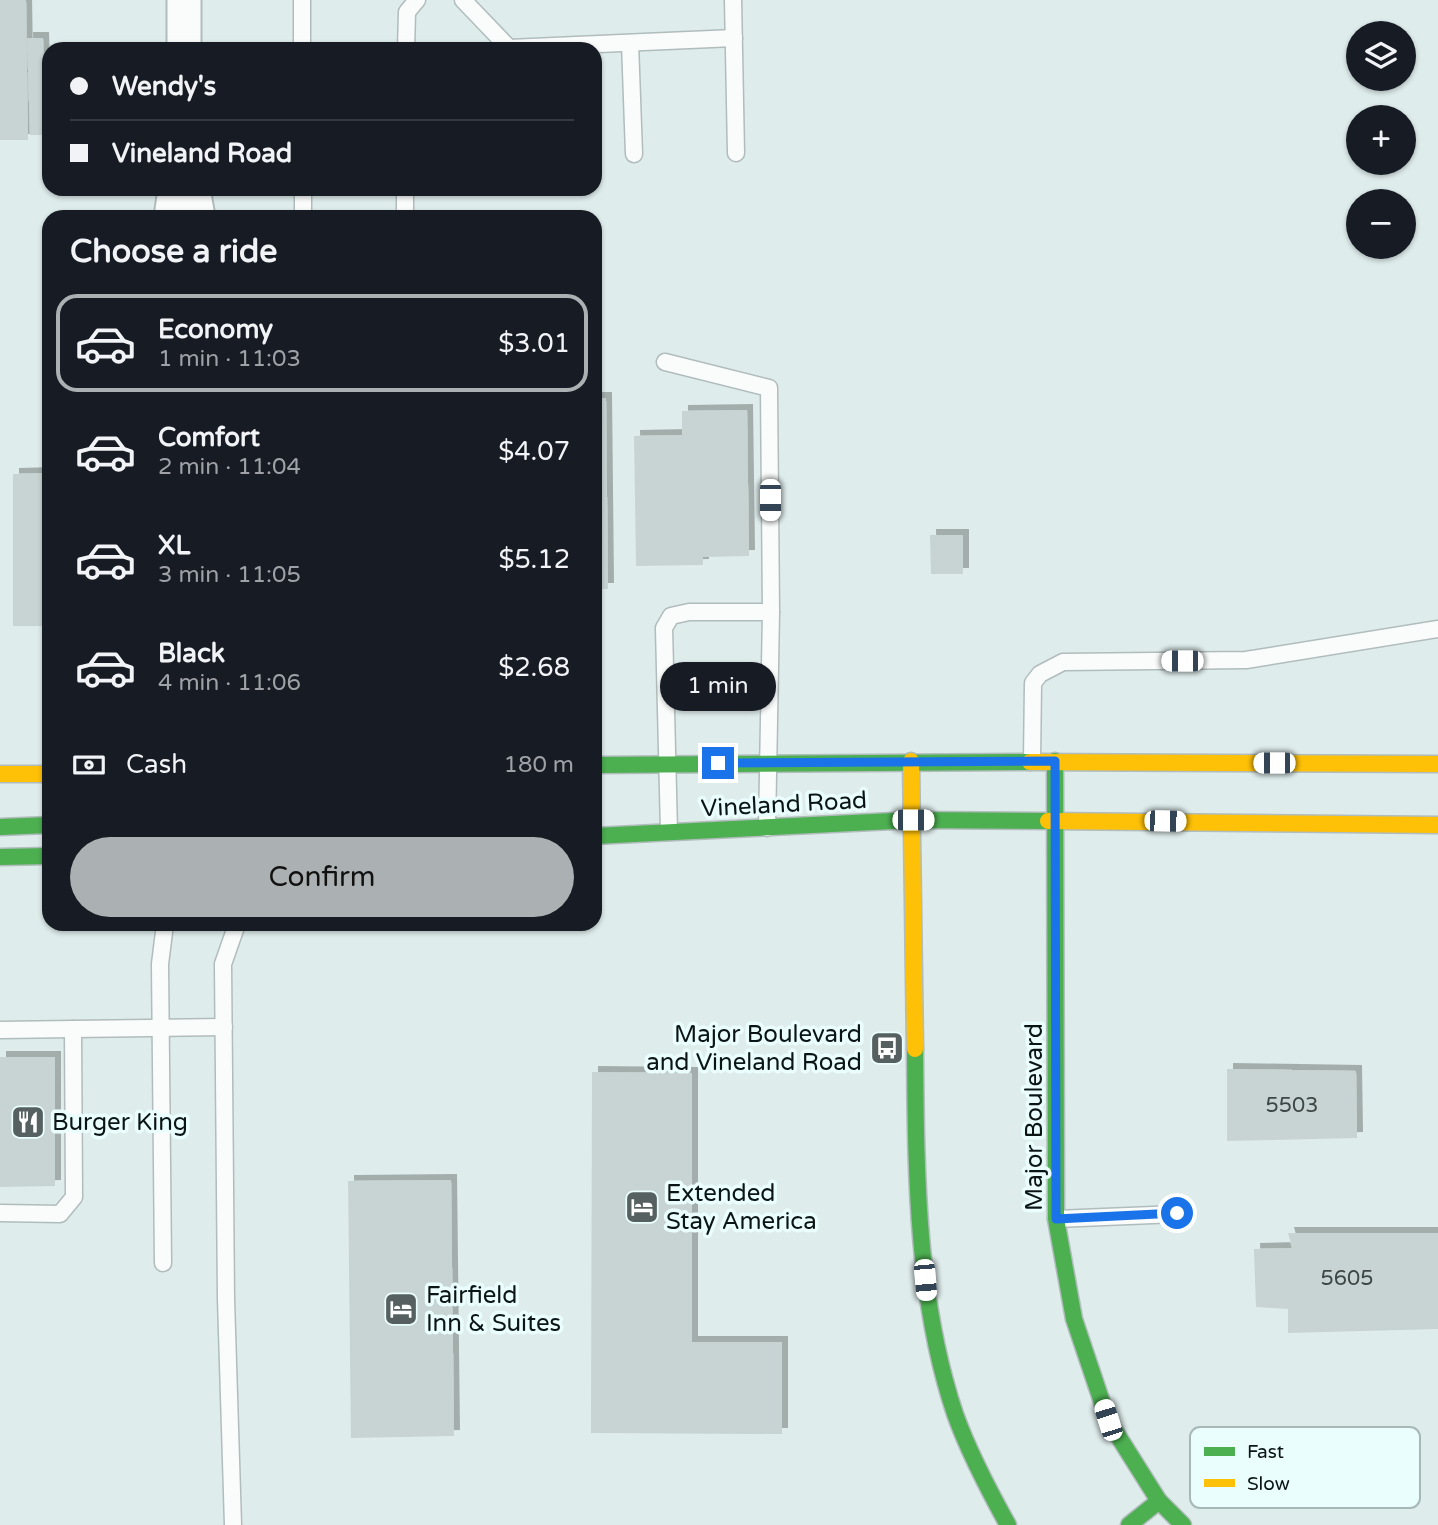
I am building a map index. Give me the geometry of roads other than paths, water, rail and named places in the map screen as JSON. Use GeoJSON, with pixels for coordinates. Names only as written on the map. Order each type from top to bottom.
{"type":"FeatureCollection","features":[{"type":"Feature","properties":{"kind":"street"},"geometry":{"type":"LineString","coordinates":[[184,0],[184,42]]}},
{"type":"Feature","properties":{"kind":"street"},"geometry":{"type":"LineString","coordinates":[[911,761],[916,1183],[927,1304],[948,1391],[989,1496],[1008,1525]]}},
{"type":"Feature","properties":{"kind":"street","name":"Vineland Road"},"geometry":{"type":"LineString","coordinates":[[602,765],[911,761],[1438,764]]}},
{"type":"Feature","properties":{"kind":"street","name":"Major Boulevard"},"geometry":{"type":"LineString","coordinates":[[1055,761],[1056,1219],[1074,1320],[1108,1420],[1159,1501],[1184,1525]]}},
{"type":"Feature","properties":{"kind":"street"},"geometry":{"type":"LineString","coordinates":[[602,772],[640,764]]}},
{"type":"Feature","properties":{"kind":"street"},"geometry":{"type":"LineString","coordinates":[[0,774],[42,774]]}},
{"type":"Feature","properties":{"kind":"street","name":"Vineland Road"},"geometry":{"type":"LineString","coordinates":[[602,836],[913,820],[1438,825]]}},
{"type":"Feature","properties":{"kind":"street"},"geometry":{"type":"LineString","coordinates":[[0,827],[42,825]]}},
{"type":"Feature","properties":{"kind":"street"},"geometry":{"type":"LineString","coordinates":[[0,857],[42,856]]}},
{"type":"Feature","properties":{"kind":"street"},"geometry":{"type":"LineString","coordinates":[[1129,1525],[1159,1501]]}},
{"type":"Feature","properties":{"kind":"lane"},"geometry":{"type":"LineString","coordinates":[[302,0],[302,42]]}},
{"type":"Feature","properties":{"kind":"lane"},"geometry":{"type":"LineString","coordinates":[[407,42],[407,12],[417,0]]}},
{"type":"Feature","properties":{"kind":"lane"},"geometry":{"type":"LineString","coordinates":[[464,0],[503,42]]}},
{"type":"Feature","properties":{"kind":"lane"},"geometry":{"type":"LineString","coordinates":[[733,0],[736,153]]}},
{"type":"Feature","properties":{"kind":"lane"},"geometry":{"type":"LineString","coordinates":[[602,44],[734,38]]}},
{"type":"Feature","properties":{"kind":"lane"},"geometry":{"type":"LineString","coordinates":[[630,43],[634,154]]}},
{"type":"Feature","properties":{"kind":"lane"},"geometry":{"type":"LineString","coordinates":[[665,362],[769,388],[771,612],[767,828]]}},
{"type":"Feature","properties":{"kind":"lane"},"geometry":{"type":"LineString","coordinates":[[669,832],[664,628],[671,616],[690,612],[771,612]]}},
{"type":"Feature","properties":{"kind":"lane"},"geometry":{"type":"LineString","coordinates":[[1032,761],[1033,683],[1040,674],[1063,662],[1246,660],[1438,629]]}},
{"type":"Feature","properties":{"kind":"lane"},"geometry":{"type":"LineString","coordinates":[[163,1263],[160,964],[164,931]]}},
{"type":"Feature","properties":{"kind":"lane"},"geometry":{"type":"LineString","coordinates":[[233,1525],[226,1299],[223,964],[235,931]]}},
{"type":"Feature","properties":{"kind":"lane"},"geometry":{"type":"LineString","coordinates":[[0,1030],[224,1027]]}},
{"type":"Feature","properties":{"kind":"lane"},"geometry":{"type":"LineString","coordinates":[[0,1213],[60,1213],[74,1197],[73,1029]]}},
{"type":"Feature","properties":{"kind":"lane"},"geometry":{"type":"LineString","coordinates":[[1056,1219],[1177,1213]]}},
{"type":"Feature","properties":{"kind":"place","name":"Major Boulevard and Vineland Road"},"geometry":{"type":"Point","coordinates":[887,1048]}},
{"type":"Feature","properties":{"kind":"place","name":"Burger King"},"geometry":{"type":"Point","coordinates":[28,1122]}},
{"type":"Feature","properties":{"kind":"place","name":"Extended Stay America"},"geometry":{"type":"Point","coordinates":[642,1207]}},
{"type":"Feature","properties":{"kind":"place","name":"Fairfield Inn & Suites"},"geometry":{"type":"Point","coordinates":[401,1309]}}]}
